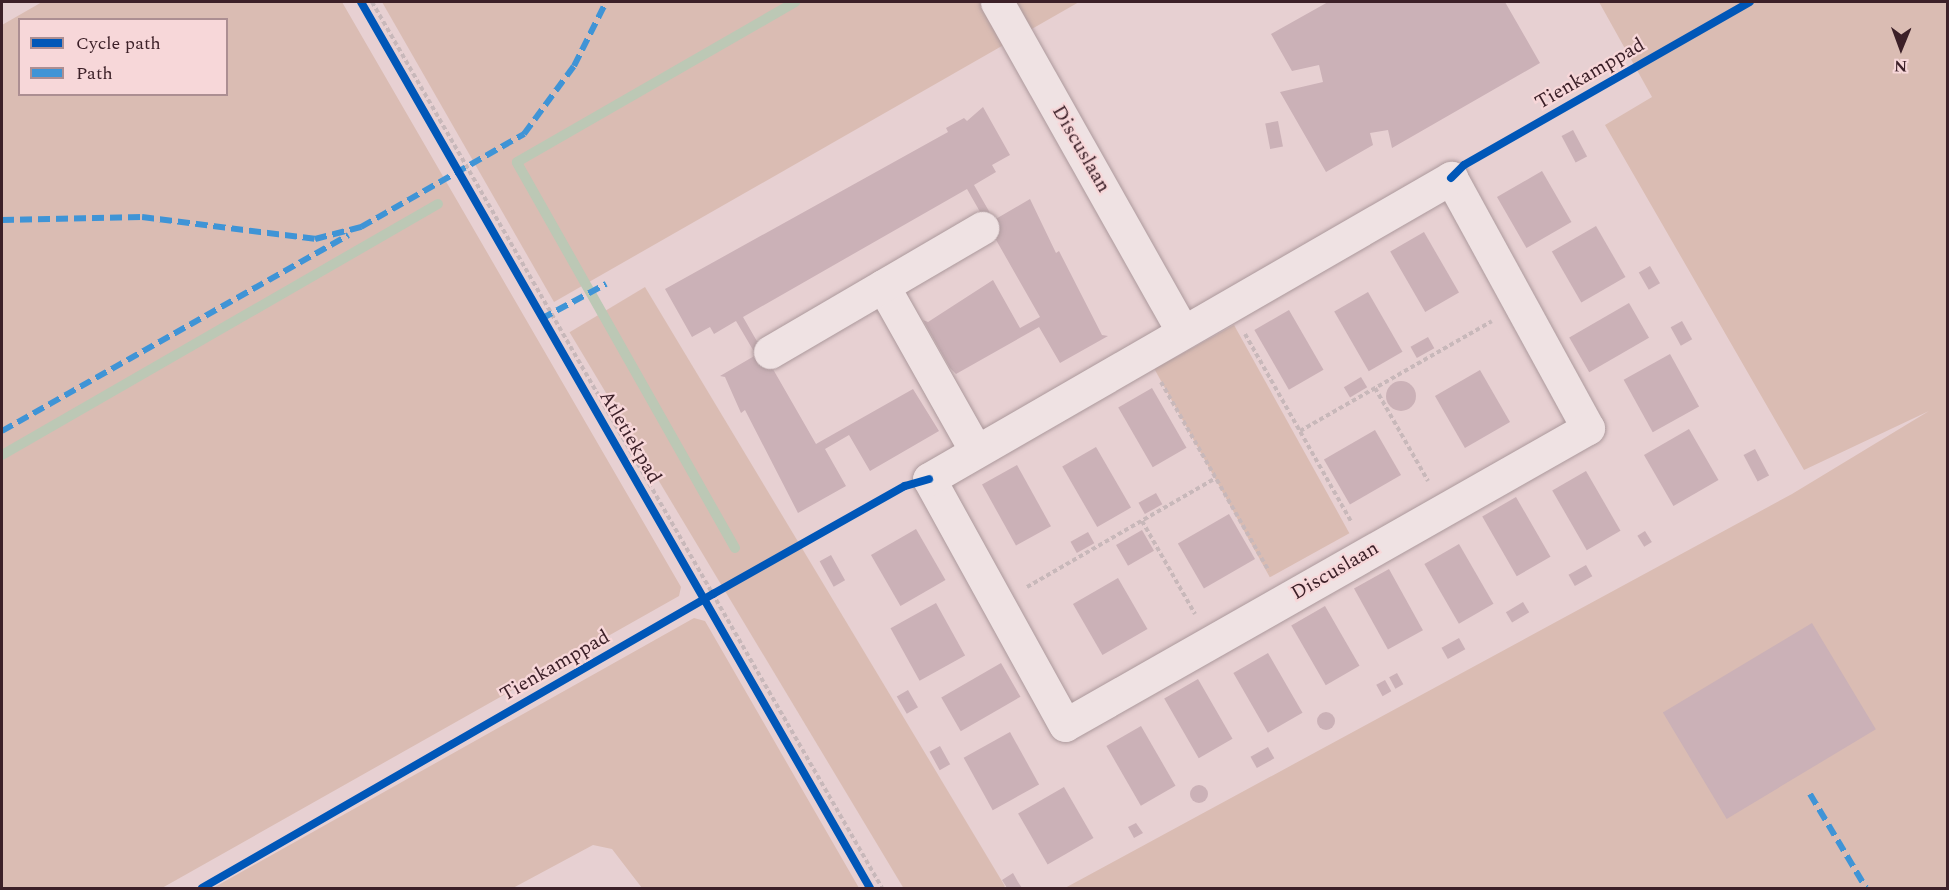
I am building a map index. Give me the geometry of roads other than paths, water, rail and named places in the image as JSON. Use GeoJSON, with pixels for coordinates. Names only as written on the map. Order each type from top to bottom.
{"type":"FeatureCollection","features":[{"type":"Feature","properties":{"kind":"street","name":"Discuslaan"},"geometry":{"type":"LineString","coordinates":[[997,2],[1181,329]]}},
{"type":"Feature","properties":{"kind":"street","name":"Discuslaan"},"geometry":{"type":"LineString","coordinates":[[1451,178],[1588,428],[1065,725],[929,479],[1181,329],[1451,178]]}},
{"type":"Feature","properties":{"kind":"street"},"geometry":{"type":"LineString","coordinates":[[770,352],[982,228]]}},
{"type":"Feature","properties":{"kind":"street"},"geometry":{"type":"LineString","coordinates":[[883,286],[976,451]]}},
{"type":"Feature","properties":{"kind":"waterway"},"geometry":{"type":"LineString","coordinates":[[735,548],[517,162],[795,2]]}},
{"type":"Feature","properties":{"kind":"waterway"},"geometry":{"type":"LineString","coordinates":[[2,455],[438,204]]}}]}
